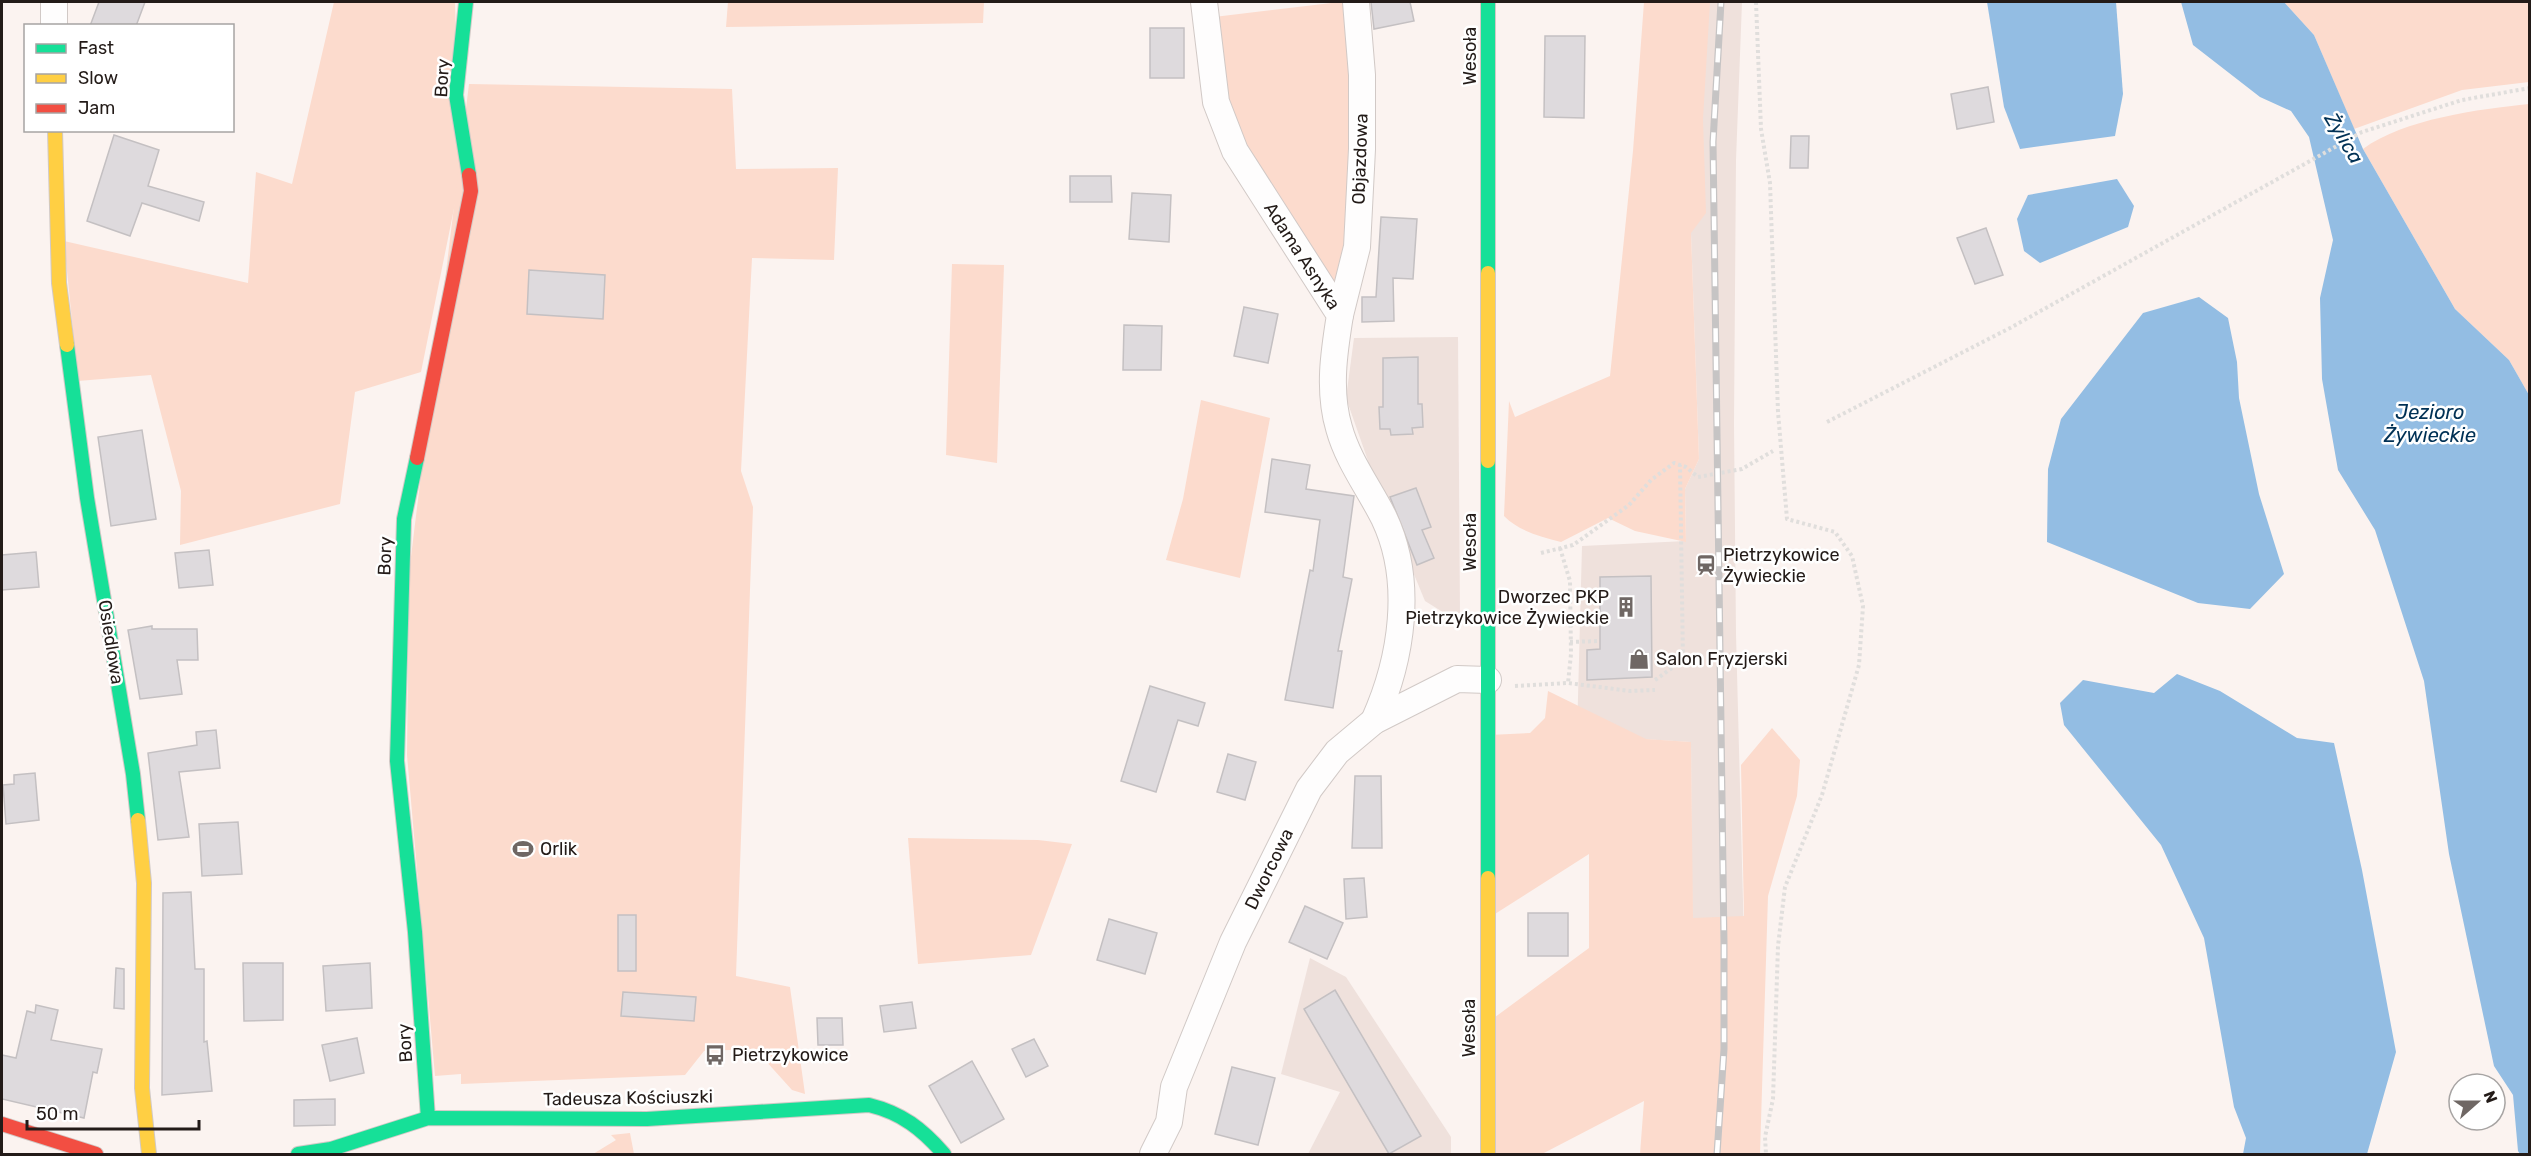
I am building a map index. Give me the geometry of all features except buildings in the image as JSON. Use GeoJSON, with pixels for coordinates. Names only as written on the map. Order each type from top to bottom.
{"type":"FeatureCollection","features":[{"type":"Feature","properties":{"kind":"street"},"geometry":{"type":"LineString","coordinates":[[54,2],[54,24]]}},
{"type":"Feature","properties":{"kind":"street","name":"Bory"},"geometry":{"type":"LineString","coordinates":[[428,1119],[415,932],[397,761],[404,519],[471,191],[456,95],[466,2]]}},
{"type":"Feature","properties":{"kind":"street","name":"Adama Asnyka"},"geometry":{"type":"LineString","coordinates":[[1204,2],[1216,102],[1235,151],[1340,315],[1332,368],[1339,428],[1361,481],[1384,518],[1399,562],[1403,604],[1387,693],[1374,721]]}},
{"type":"Feature","properties":{"kind":"street","name":"Objazdowa"},"geometry":{"type":"LineString","coordinates":[[1340,315],[1357,248],[1361,171],[1362,75],[1356,2]]}},
{"type":"Feature","properties":{"kind":"street","name":"Wesoła"},"geometry":{"type":"LineString","coordinates":[[1488,2],[1488,1155]]}},
{"type":"Feature","properties":{"kind":"street","name":"Osiedlowa"},"geometry":{"type":"LineString","coordinates":[[55,132],[61,306],[87,498],[133,774],[144,883],[142,1088],[149,1155]]}},
{"type":"Feature","properties":{"kind":"street","name":"Dworcowa"},"geometry":{"type":"LineString","coordinates":[[1154,1155],[1169,1122],[1174,1087],[1233,942],[1308,789],[1336,752],[1374,721],[1457,679],[1488,680]]}},
{"type":"Feature","properties":{"kind":"street","name":"Tadeusza Kościuszki"},"geometry":{"type":"LineString","coordinates":[[298,1155],[331,1149],[428,1119],[647,1119],[869,1105],[895,1110],[917,1123],[944,1155]]}},
{"type":"Feature","properties":{"kind":"street"},"geometry":{"type":"LineString","coordinates":[[2,1124],[96,1155]]}},
{"type":"Feature","properties":{"kind":"street"},"geometry":{"type":"LineString","coordinates":[[373,1155],[395,1129]]}},
{"type":"Feature","properties":{"kind":"path"},"geometry":{"type":"LineString","coordinates":[[1756,2],[1761,129],[1770,183],[1778,412],[1787,519],[1835,532],[1852,556],[1863,606],[1856,676],[1822,795],[1785,887],[1778,946],[1773,1099],[1766,1137],[1766,1155]]}},
{"type":"Feature","properties":{"kind":"path"},"geometry":{"type":"LineString","coordinates":[[1827,422],[2010,328],[2362,132],[2462,100],[2529,88]]}},
{"type":"Feature","properties":{"kind":"path"},"geometry":{"type":"LineString","coordinates":[[1541,553],[1573,545],[1629,505],[1651,480],[1674,462],[1698,477],[1742,469],[1773,451]]}},
{"type":"Feature","properties":{"kind":"path"},"geometry":{"type":"LineString","coordinates":[[1655,680],[1683,660],[1680,465]]}},
{"type":"Feature","properties":{"kind":"path"},"geometry":{"type":"LineString","coordinates":[[1560,548],[1570,581],[1568,683]]}},
{"type":"Feature","properties":{"kind":"path"},"geometry":{"type":"LineString","coordinates":[[1570,642],[1600,641]]}},
{"type":"Feature","properties":{"kind":"path"},"geometry":{"type":"LineString","coordinates":[[1515,686],[1568,683],[1630,691],[1655,690]]}},
{"type":"Feature","properties":{"kind":"shaded area"},"geometry":{"type":"Polygon","coordinates":[[[334,2],[455,2],[460,179],[421,372],[355,392],[340,504],[180,545],[181,491],[151,375],[78,381],[64,241],[248,283],[256,172],[292,184],[334,2]]]}},
{"type":"Feature","properties":{"kind":"shaded area"},"geometry":{"type":"Polygon","coordinates":[[[728,2],[984,2],[983,23],[726,27],[728,2]]]}},
{"type":"Feature","properties":{"kind":"shaded area"},"geometry":{"type":"Polygon","coordinates":[[[1351,2],[1351,214],[1336,289],[1242,154],[1226,104],[1214,17],[1351,2]]]}},
{"type":"Feature","properties":{"kind":"shaded area"},"geometry":{"type":"Polygon","coordinates":[[[1644,2],[1710,2],[1703,119],[1706,213],[1691,233],[1699,459],[1685,489],[1686,542],[1635,531],[1608,518],[1561,542],[1524,530],[1504,516],[1509,401],[1515,417],[1610,376],[1633,151],[1644,2]]]}},
{"type":"Feature","properties":{"kind":"shaded area"},"geometry":{"type":"Polygon","coordinates":[[[1702,2],[1742,2],[1736,160],[1734,424],[1736,634],[1746,1016],[1693,1011],[1691,742],[1577,735],[1582,546],[1686,541],[1685,489],[1699,459],[1691,233],[1702,2]]]}},
{"type":"Feature","properties":{"kind":"shaded area"},"geometry":{"type":"Polygon","coordinates":[[[2284,2],[2529,2],[2529,82],[2462,90],[2354,129],[2314,35],[2284,2]]]}},
{"type":"Feature","properties":{"kind":"shaded area"},"geometry":{"type":"Polygon","coordinates":[[[469,84],[732,89],[736,169],[838,168],[834,260],[752,258],[741,471],[753,507],[736,976],[790,987],[805,1094],[792,1090],[755,1049],[704,1051],[685,1075],[461,1084],[461,1074],[435,1076],[407,755],[409,573],[469,84]]]}},
{"type":"Feature","properties":{"kind":"shaded area"},"geometry":{"type":"Polygon","coordinates":[[[2529,104],[2529,395],[2509,360],[2455,309],[2363,149],[2399,130],[2420,123],[2465,113],[2529,104]]]}},
{"type":"Feature","properties":{"kind":"shaded area"},"geometry":{"type":"Polygon","coordinates":[[[952,264],[1004,265],[997,463],[946,455],[952,264]]]}},
{"type":"Feature","properties":{"kind":"shaded area"},"geometry":{"type":"Polygon","coordinates":[[[1458,337],[1460,613],[1446,614],[1425,601],[1373,475],[1346,398],[1354,338],[1458,337]]]}},
{"type":"Feature","properties":{"kind":"shaded area"},"geometry":{"type":"Polygon","coordinates":[[[1201,400],[1270,418],[1240,578],[1166,560],[1183,499],[1201,400]]]}},
{"type":"Feature","properties":{"kind":"shaded area"},"geometry":{"type":"Polygon","coordinates":[[[1548,691],[1646,739],[1691,742],[1693,918],[1744,916],[1741,765],[1772,728],[1800,760],[1797,796],[1768,896],[1760,1154],[1640,1154],[1644,1101],[1542,1154],[1488,1154],[1487,1023],[1589,948],[1589,854],[1487,919],[1489,735],[1530,733],[1545,718],[1548,691]]]}},
{"type":"Feature","properties":{"kind":"shaded area"},"geometry":{"type":"Polygon","coordinates":[[[908,838],[1038,840],[1072,844],[1031,955],[918,964],[908,838]]]}},
{"type":"Feature","properties":{"kind":"shaded area"},"geometry":{"type":"Polygon","coordinates":[[[1310,958],[1346,977],[1451,1137],[1451,1154],[1308,1154],[1340,1092],[1281,1074],[1310,958]]]}},
{"type":"Feature","properties":{"kind":"shaded area"},"geometry":{"type":"Polygon","coordinates":[[[630,1133],[634,1154],[593,1154],[616,1140],[611,1135],[630,1133]]]}},
{"type":"Feature","properties":{"kind":"water"},"geometry":{"type":"Polygon","coordinates":[[[1987,2],[2116,2],[2123,94],[2115,136],[2020,149],[2004,107],[1987,2]]]}},
{"type":"Feature","properties":{"kind":"water","name":"Jezioro Żywieckie"},"geometry":{"type":"Polygon","coordinates":[[[2181,2],[2284,2],[2314,35],[2363,149],[2455,309],[2509,360],[2529,395],[2529,1154],[2520,1154],[2518,1151],[2513,1095],[2507,1086],[2507,1072],[2498,1072],[2494,1066],[2449,854],[2424,681],[2375,530],[2338,470],[2322,379],[2320,298],[2333,240],[2309,137],[2291,111],[2260,97],[2193,45],[2181,2]]]}},
{"type":"Feature","properties":{"kind":"water"},"geometry":{"type":"Polygon","coordinates":[[[2117,179],[2134,206],[2128,227],[2040,263],[2024,251],[2017,219],[2028,195],[2117,179]]]}},
{"type":"Feature","properties":{"kind":"water"},"geometry":{"type":"Polygon","coordinates":[[[2199,297],[2228,318],[2237,362],[2239,398],[2259,494],[2284,574],[2250,609],[2198,603],[2047,542],[2048,469],[2061,419],[2143,313],[2199,297]]]}},
{"type":"Feature","properties":{"kind":"water"},"geometry":{"type":"Polygon","coordinates":[[[2177,674],[2220,691],[2297,738],[2334,743],[2362,870],[2396,1052],[2367,1154],[2243,1154],[2246,1138],[2234,1107],[2204,938],[2161,845],[2064,725],[2060,703],[2083,680],[2154,693],[2177,674]]]}},
{"type":"Feature","properties":{"kind":"railway"},"geometry":{"type":"LineString","coordinates":[[1717,1154],[1724,1049],[1724,944],[1713,142],[1721,2]]}},
{"type":"Feature","properties":{"kind":"traffic: fast"},"geometry":{"type":"LineString","coordinates":[[466,2],[456,95],[469,175]]}},
{"type":"Feature","properties":{"kind":"traffic: fast"},"geometry":{"type":"LineString","coordinates":[[1488,2],[1488,273]]}},
{"type":"Feature","properties":{"kind":"traffic: fast"},"geometry":{"type":"LineString","coordinates":[[67,345],[87,498],[133,774],[138,820]]}},
{"type":"Feature","properties":{"kind":"traffic: fast"},"geometry":{"type":"LineString","coordinates":[[417,458],[404,519],[397,761],[415,932],[428,1118]]}},
{"type":"Feature","properties":{"kind":"traffic: fast"},"geometry":{"type":"LineString","coordinates":[[1488,461],[1488,878]]}},
{"type":"Feature","properties":{"kind":"traffic: fast"},"geometry":{"type":"LineString","coordinates":[[298,1154],[331,1149],[428,1118],[647,1119],[869,1105],[881,1108],[911,1123],[944,1154]]}},
{"type":"Feature","properties":{"kind":"traffic: slow"},"geometry":{"type":"LineString","coordinates":[[55,132],[59,283],[67,345]]}},
{"type":"Feature","properties":{"kind":"traffic: slow"},"geometry":{"type":"LineString","coordinates":[[1488,273],[1488,461]]}},
{"type":"Feature","properties":{"kind":"traffic: slow"},"geometry":{"type":"LineString","coordinates":[[138,820],[144,883],[142,1088],[149,1154]]}},
{"type":"Feature","properties":{"kind":"traffic: slow"},"geometry":{"type":"LineString","coordinates":[[1488,878],[1488,1154]]}},
{"type":"Feature","properties":{"kind":"traffic: jam"},"geometry":{"type":"LineString","coordinates":[[417,458],[471,191],[469,175]]}},
{"type":"Feature","properties":{"kind":"traffic: jam"},"geometry":{"type":"LineString","coordinates":[[2,1124],[96,1154]]}},
{"type":"Feature","properties":{"kind":"place","name":"Pietrzykowice Żywieckie"},"geometry":{"type":"Point","coordinates":[1706,565]}},
{"type":"Feature","properties":{"kind":"place","name":"Dworzec PKP Pietrzykowice Żywieckie"},"geometry":{"type":"Point","coordinates":[1626,607]}},
{"type":"Feature","properties":{"kind":"place","name":"Salon Fryzjerski"},"geometry":{"type":"Point","coordinates":[1639,659]}},
{"type":"Feature","properties":{"kind":"place","name":"Orlik"},"geometry":{"type":"Point","coordinates":[523,849]}},
{"type":"Feature","properties":{"kind":"place","name":"Pietrzykowice"},"geometry":{"type":"Point","coordinates":[715,1055]}},
{"type":"Feature","properties":{"kind":"water label","name":"Żylica"},"geometry":{"type":"Point","coordinates":[2344,138]}}]}
